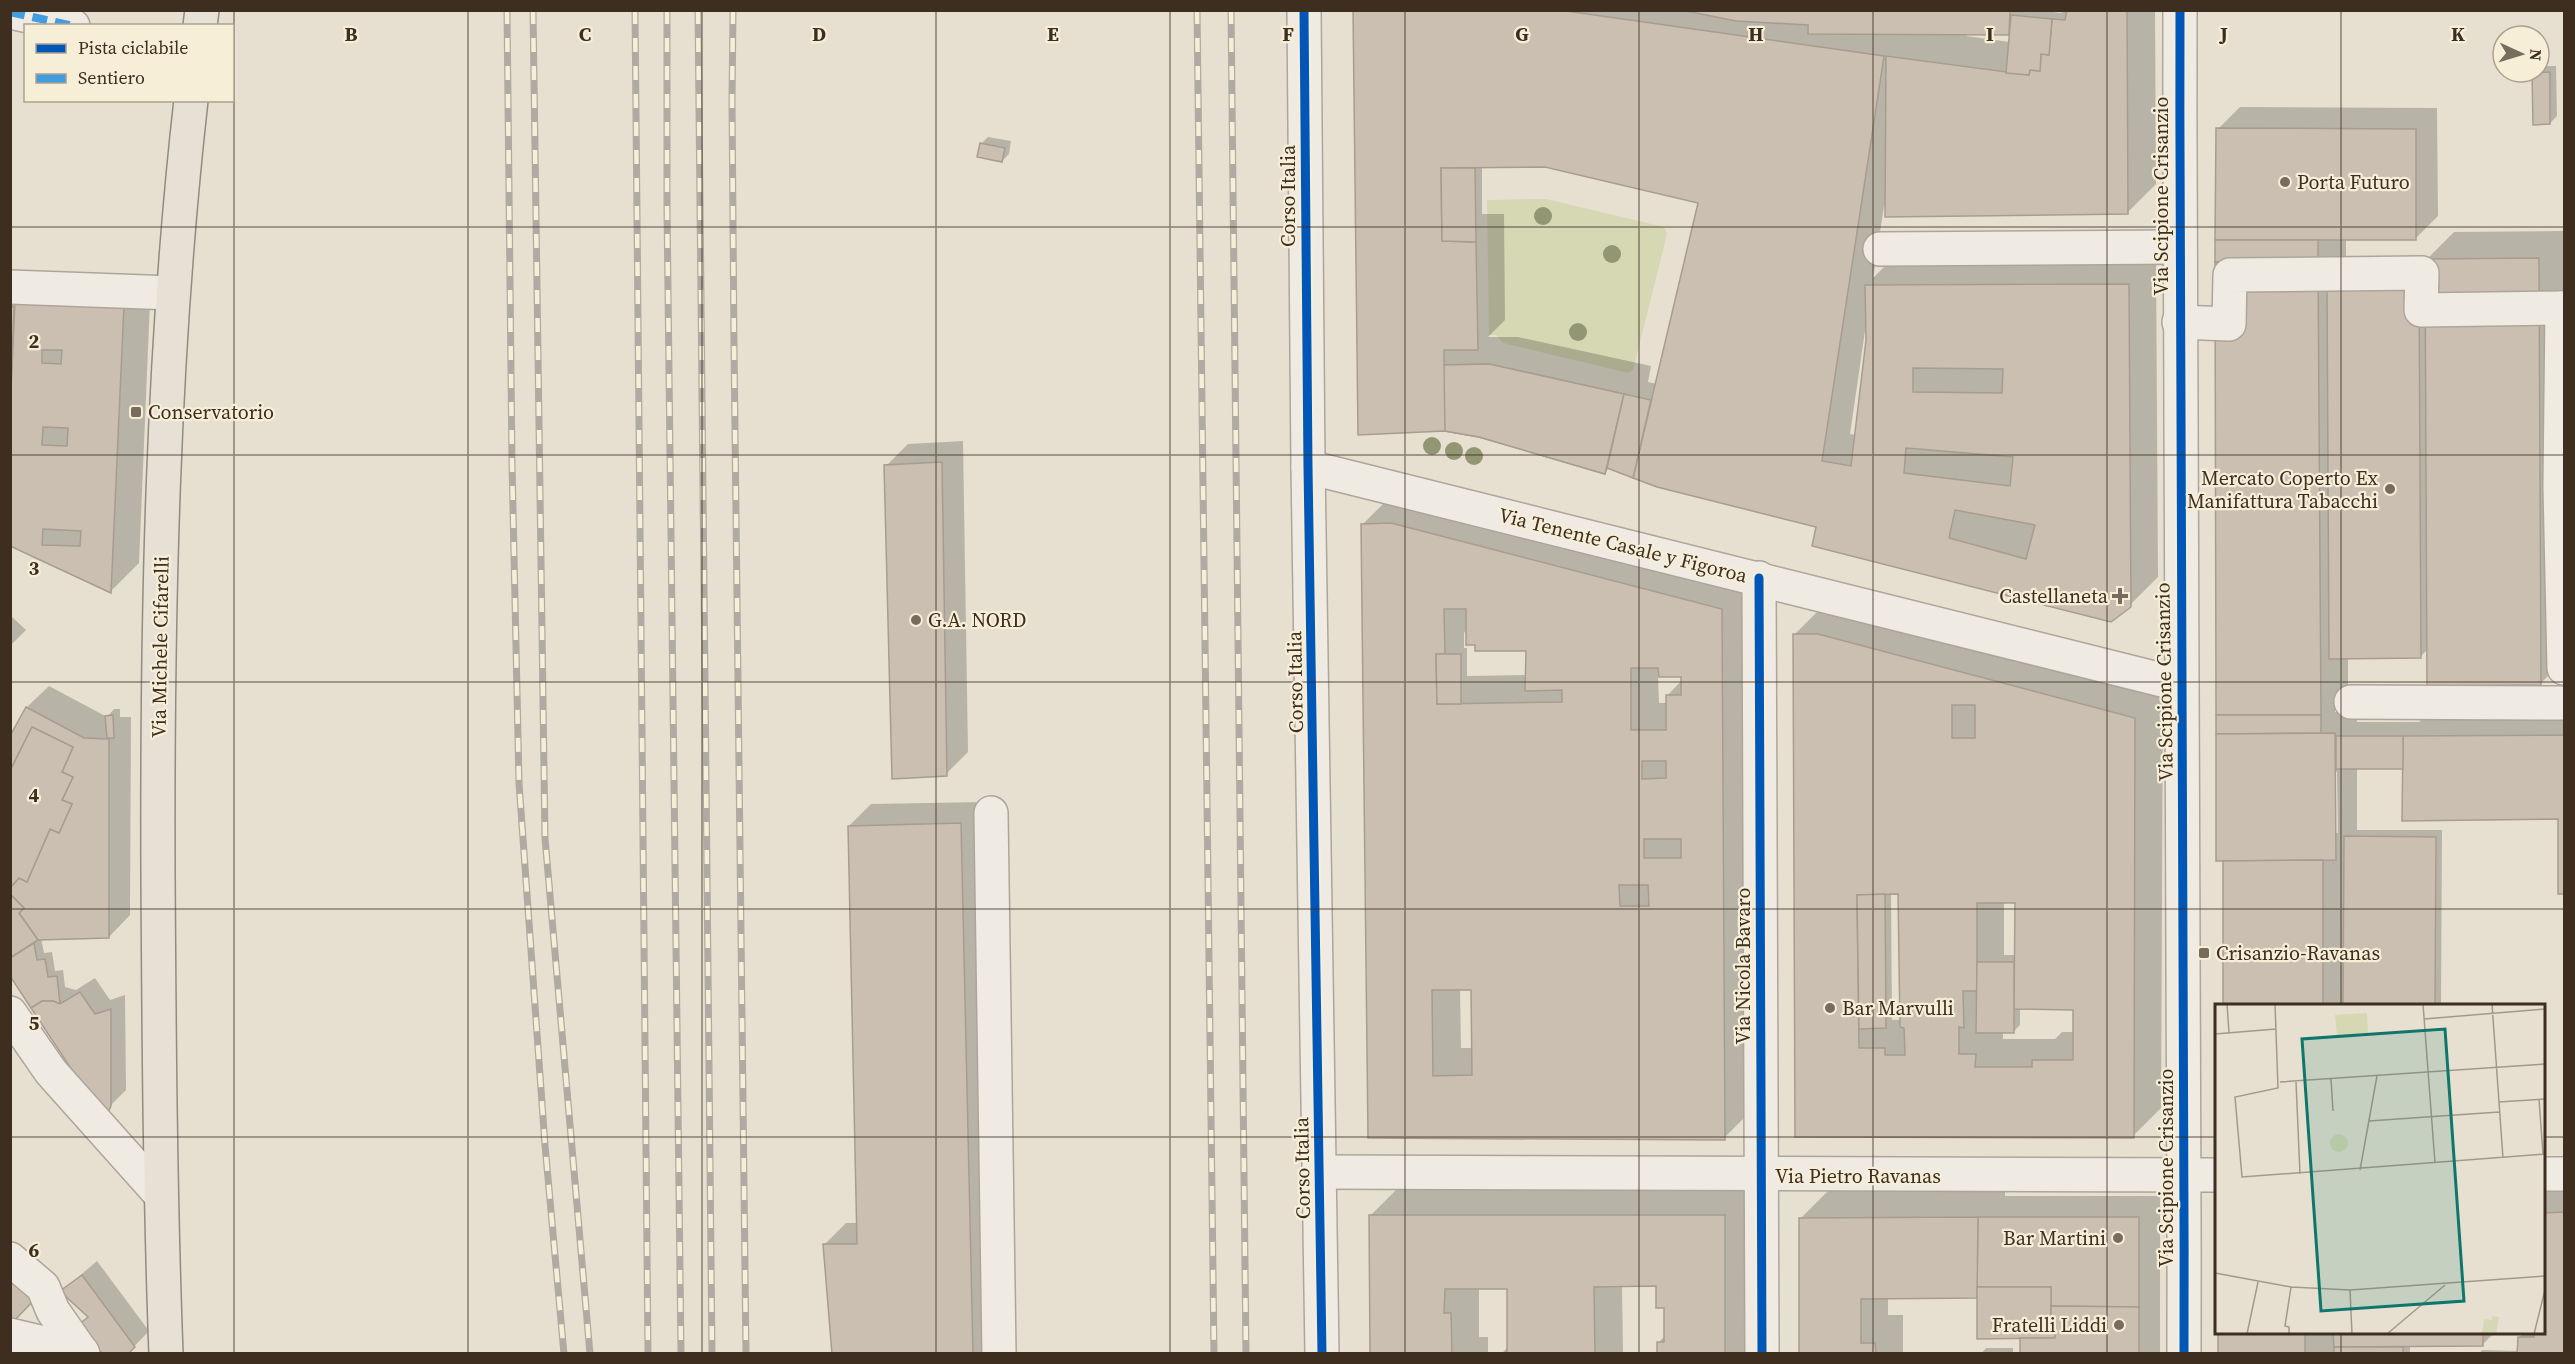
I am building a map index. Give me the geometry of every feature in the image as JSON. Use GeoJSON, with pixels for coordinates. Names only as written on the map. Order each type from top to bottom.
{"type":"FeatureCollection","features":[{"type":"Feature","properties":{"kind":"main road","name":"Via Michele Cifarelli"},"geometry":{"type":"LineString","coordinates":[[166,1353],[160,1194],[159,615],[173,293],[191,102]]}},
{"type":"Feature","properties":{"kind":"street","name":"Corso Italia"},"geometry":{"type":"LineString","coordinates":[[1304,10],[1308,466],[1322,1353]]}},
{"type":"Feature","properties":{"kind":"street","name":"Via Scipione Crisanzio"},"geometry":{"type":"LineString","coordinates":[[2180,10],[2179,322],[2182,685],[2201,1176],[2184,1353]]}},
{"type":"Feature","properties":{"kind":"street"},"geometry":{"type":"LineString","coordinates":[[10,12],[64,24]]}},
{"type":"Feature","properties":{"kind":"street"},"geometry":{"type":"LineString","coordinates":[[1880,249],[2180,247]]}},
{"type":"Feature","properties":{"kind":"street"},"geometry":{"type":"LineString","coordinates":[[2179,322],[2229,324],[2230,275],[2422,273],[2421,310],[2563,308],[2560,486],[2565,668]]}},
{"type":"Feature","properties":{"kind":"street"},"geometry":{"type":"LineString","coordinates":[[10,287],[173,293]]}},
{"type":"Feature","properties":{"kind":"street","name":"Via Tenente Casale y Figoroa"},"geometry":{"type":"LineString","coordinates":[[1308,466],[2182,685]]}},
{"type":"Feature","properties":{"kind":"street","name":"Via Nicola Bavaro"},"geometry":{"type":"LineString","coordinates":[[1759,579],[1762,1353]]}},
{"type":"Feature","properties":{"kind":"street"},"geometry":{"type":"LineString","coordinates":[[2351,702],[2565,703]]}},
{"type":"Feature","properties":{"kind":"street"},"geometry":{"type":"LineString","coordinates":[[991,813],[999,1353]]}},
{"type":"Feature","properties":{"kind":"street"},"geometry":{"type":"LineString","coordinates":[[10,1013],[51,1072],[160,1194]]}},
{"type":"Feature","properties":{"kind":"street","name":"Via Pietro Ravanas"},"geometry":{"type":"LineString","coordinates":[[1319,1172],[2201,1176]]}},
{"type":"Feature","properties":{"kind":"street"},"geometry":{"type":"LineString","coordinates":[[2545,1174],[2565,1174]]}},
{"type":"Feature","properties":{"kind":"street"},"geometry":{"type":"LineString","coordinates":[[10,1259],[42,1287],[53,1311],[82,1353]]}},
{"type":"Feature","properties":{"kind":"street"},"geometry":{"type":"LineString","coordinates":[[10,1335],[82,1353]]}},
{"type":"Feature","properties":{"kind":"green space"},"geometry":{"type":"Polygon","coordinates":[[[1546,199],[1664,227],[1667,234],[1633,370],[1628,373],[1503,343],[1496,335],[1489,335],[1487,200],[1546,199]]]}},
{"type":"Feature","properties":{"kind":"building"},"geometry":{"type":"Polygon","coordinates":[[[1353,10],[1559,10],[1884,56],[1822,461],[1851,466],[1866,340],[1865,285],[2129,284],[2131,607],[2111,622],[1812,546],[1816,527],[1657,487],[1633,478],[1698,203],[1545,167],[1441,168],[1442,241],[1476,242],[1478,350],[1444,350],[1444,365],[1489,364],[1624,394],[1605,474],[1479,437],[1445,431],[1358,435],[1353,10]],[[1913,368],[1913,392],[2002,393],[2003,369],[1913,368]],[[1906,448],[1904,473],[2010,486],[2013,457],[1906,448]],[[1955,510],[1949,538],[2026,559],[2035,525],[1955,510]]]}},
{"type":"Feature","properties":{"kind":"building"},"geometry":{"type":"Polygon","coordinates":[[[1681,10],[2010,10],[2009,35],[1808,34],[1808,25],[1736,21],[1681,10]]]}},
{"type":"Feature","properties":{"kind":"building"},"geometry":{"type":"Polygon","coordinates":[[[2067,10],[2127,10],[2128,214],[1885,217],[1886,56],[2029,75],[2030,70],[2040,71],[2041,54],[2049,55],[2052,19],[2065,20],[2067,10]]]}},
{"type":"Feature","properties":{"kind":"building"},"geometry":{"type":"Polygon","coordinates":[[[2011,15],[2052,19],[2049,55],[2041,54],[2040,71],[2030,70],[2029,75],[2006,73],[2011,15]]]}},
{"type":"Feature","properties":{"kind":"building"},"geometry":{"type":"Polygon","coordinates":[[[2532,84],[2550,84],[2550,124],[2533,125],[2532,84]]]}},
{"type":"Feature","properties":{"kind":"building"},"geometry":{"type":"Polygon","coordinates":[[[2216,128],[2416,129],[2416,240],[2215,240],[2216,128]]]}},
{"type":"Feature","properties":{"kind":"building"},"geometry":{"type":"Polygon","coordinates":[[[980,143],[1005,148],[1002,162],[977,157],[980,143]]]}},
{"type":"Feature","properties":{"kind":"building"},"geometry":{"type":"Polygon","coordinates":[[[1441,168],[1475,168],[1476,242],[1442,241],[1441,168]]]}},
{"type":"Feature","properties":{"kind":"building"},"geometry":{"type":"Polygon","coordinates":[[[2215,240],[2318,240],[2318,262],[2215,262],[2215,240]]]}},
{"type":"Feature","properties":{"kind":"building"},"geometry":{"type":"Polygon","coordinates":[[[2539,258],[2541,685],[2427,686],[2425,259],[2539,258]]]}},
{"type":"Feature","properties":{"kind":"building"},"geometry":{"type":"Polygon","coordinates":[[[2215,262],[2318,262],[2321,715],[2216,715],[2215,262]]]}},
{"type":"Feature","properties":{"kind":"building"},"geometry":{"type":"Polygon","coordinates":[[[2419,285],[2421,658],[2329,659],[2327,286],[2419,285]]]}},
{"type":"Feature","properties":{"kind":"building"},"geometry":{"type":"Polygon","coordinates":[[[15,301],[124,305],[111,593],[10,546],[10,411],[15,301]],[[42,350],[42,363],[61,364],[62,350],[42,350]],[[43,427],[42,445],[67,446],[68,428],[43,427]],[[43,529],[42,545],[80,546],[81,531],[43,529]]]}},
{"type":"Feature","properties":{"kind":"building"},"geometry":{"type":"Polygon","coordinates":[[[10,307],[14,307],[10,411],[10,307]]]}},
{"type":"Feature","properties":{"kind":"building"},"geometry":{"type":"Polygon","coordinates":[[[1489,364],[1624,394],[1605,474],[1479,437],[1445,431],[1444,365],[1489,364]]]}},
{"type":"Feature","properties":{"kind":"building"},"geometry":{"type":"Polygon","coordinates":[[[1624,394],[1651,400],[1633,478],[1607,468],[1624,394]]]}},
{"type":"Feature","properties":{"kind":"building","name":"G.A. NORD"},"geometry":{"type":"Polygon","coordinates":[[[942,462],[947,776],[892,779],[884,465],[942,462]]]}},
{"type":"Feature","properties":{"kind":"building"},"geometry":{"type":"Polygon","coordinates":[[[1391,523],[1722,609],[1725,1140],[1368,1138],[1361,524],[1391,523]],[[1444,609],[1445,654],[1436,654],[1437,704],[1562,702],[1562,690],[1525,691],[1526,651],[1475,651],[1475,645],[1466,645],[1466,609],[1444,609]],[[1631,668],[1631,730],[1666,730],[1666,695],[1681,695],[1681,677],[1659,677],[1658,668],[1631,668]],[[1642,761],[1642,779],[1666,778],[1666,761],[1642,761]],[[1644,839],[1644,858],[1681,858],[1681,839],[1644,839]],[[1619,885],[1620,906],[1649,906],[1648,885],[1619,885]],[[1432,990],[1433,1076],[1472,1075],[1471,990],[1432,990]]]}},
{"type":"Feature","properties":{"kind":"building"},"geometry":{"type":"Polygon","coordinates":[[[1793,634],[1818,634],[2135,718],[2134,1138],[1795,1137],[1793,634]],[[1952,705],[1952,738],[1975,738],[1975,705],[1952,705]],[[1898,894],[1857,895],[1859,1048],[1885,1048],[1885,1055],[1905,1055],[1904,1028],[1900,1027],[1898,894]],[[1977,903],[1977,991],[1963,991],[1964,1028],[1959,1027],[1959,1054],[1976,1054],[1975,1067],[2032,1067],[2032,1060],[2073,1060],[2073,1010],[2014,1009],[2015,903],[1977,903]]]}},
{"type":"Feature","properties":{"kind":"building"},"geometry":{"type":"Polygon","coordinates":[[[1436,654],[1461,654],[1461,704],[1437,704],[1436,654]]]}},
{"type":"Feature","properties":{"kind":"building"},"geometry":{"type":"Polygon","coordinates":[[[26,707],[84,738],[109,739],[109,938],[38,940],[19,913],[24,908],[10,894],[10,888],[19,878],[27,882],[50,829],[59,833],[72,804],[62,800],[73,777],[62,772],[73,747],[32,727],[10,771],[10,736],[26,707]]]}},
{"type":"Feature","properties":{"kind":"building"},"geometry":{"type":"Polygon","coordinates":[[[113,715],[114,738],[107,738],[105,716],[113,715]]]}},
{"type":"Feature","properties":{"kind":"building"},"geometry":{"type":"Polygon","coordinates":[[[2216,715],[2321,715],[2321,733],[2216,734],[2216,715]]]}},
{"type":"Feature","properties":{"kind":"building"},"geometry":{"type":"Polygon","coordinates":[[[32,727],[73,747],[62,772],[73,777],[62,800],[72,804],[59,833],[50,829],[27,882],[19,878],[10,888],[10,771],[32,727]]]}},
{"type":"Feature","properties":{"kind":"building"},"geometry":{"type":"Polygon","coordinates":[[[2335,733],[2336,860],[2216,861],[2216,734],[2335,733]]]}},
{"type":"Feature","properties":{"kind":"building"},"geometry":{"type":"Polygon","coordinates":[[[2564,735],[2564,894],[2558,894],[2558,819],[2402,821],[2403,736],[2564,735]]]}},
{"type":"Feature","properties":{"kind":"building"},"geometry":{"type":"Polygon","coordinates":[[[2336,736],[2403,736],[2403,769],[2336,769],[2336,736]]]}},
{"type":"Feature","properties":{"kind":"building"},"geometry":{"type":"Polygon","coordinates":[[[961,823],[973,1354],[832,1354],[823,1244],[857,1244],[848,826],[961,823]]]}},
{"type":"Feature","properties":{"kind":"building"},"geometry":{"type":"Polygon","coordinates":[[[2344,836],[2436,837],[2435,1004],[2343,1004],[2344,836]]]}},
{"type":"Feature","properties":{"kind":"building"},"geometry":{"type":"Polygon","coordinates":[[[2323,860],[2323,1004],[2223,1004],[2223,861],[2323,860]]]}},
{"type":"Feature","properties":{"kind":"building"},"geometry":{"type":"Polygon","coordinates":[[[10,894],[24,908],[19,913],[38,940],[10,958],[10,894]]]}},
{"type":"Feature","properties":{"kind":"building"},"geometry":{"type":"Polygon","coordinates":[[[1885,894],[1886,1028],[1859,1029],[1857,895],[1885,894]]]}},
{"type":"Feature","properties":{"kind":"building"},"geometry":{"type":"Polygon","coordinates":[[[34,943],[37,960],[45,959],[48,977],[57,976],[60,1004],[53,1001],[42,1001],[31,1008],[10,976],[10,958],[34,943]]]}},
{"type":"Feature","properties":{"kind":"building"},"geometry":{"type":"Polygon","coordinates":[[[1977,962],[2014,962],[2014,1033],[1976,1033],[1977,962]]]}},
{"type":"Feature","properties":{"kind":"building"},"geometry":{"type":"Polygon","coordinates":[[[80,992],[95,1014],[111,1009],[111,1106],[108,1112],[80,1082],[31,1008],[42,1001],[53,1001],[60,1004],[80,992]]]}},
{"type":"Feature","properties":{"kind":"building"},"geometry":{"type":"Polygon","coordinates":[[[2564,1212],[2564,1354],[2517,1354],[2518,1337],[2545,1334],[2545,1213],[2564,1212]]]}},
{"type":"Feature","properties":{"kind":"building"},"geometry":{"type":"Polygon","coordinates":[[[1369,1215],[1725,1215],[1725,1354],[1657,1354],[1657,1342],[1664,1342],[1664,1308],[1656,1308],[1656,1286],[1594,1287],[1595,1354],[1507,1354],[1507,1289],[1445,1289],[1444,1313],[1451,1313],[1452,1354],[1370,1354],[1369,1215]]]}},
{"type":"Feature","properties":{"kind":"building"},"geometry":{"type":"Polygon","coordinates":[[[1978,1217],[2139,1217],[2139,1307],[2051,1306],[2051,1287],[1977,1287],[1978,1217]]]}},
{"type":"Feature","properties":{"kind":"building"},"geometry":{"type":"Polygon","coordinates":[[[1978,1217],[1977,1298],[1861,1299],[1861,1343],[1875,1343],[1876,1354],[1799,1354],[1799,1218],[1978,1217]]]}},
{"type":"Feature","properties":{"kind":"building"},"geometry":{"type":"Polygon","coordinates":[[[10,1274],[36,1298],[11,1324],[10,1324],[10,1274]]]}},
{"type":"Feature","properties":{"kind":"building"},"geometry":{"type":"Polygon","coordinates":[[[82,1275],[135,1347],[128,1354],[103,1354],[77,1326],[88,1317],[60,1291],[82,1275]]]}},
{"type":"Feature","properties":{"kind":"building"},"geometry":{"type":"Polygon","coordinates":[[[1977,1287],[2051,1287],[2051,1329],[2055,1329],[2055,1338],[1977,1339],[1977,1287]]]}},
{"type":"Feature","properties":{"kind":"building"},"geometry":{"type":"Polygon","coordinates":[[[2051,1306],[2139,1307],[2139,1354],[2020,1354],[2020,1338],[2055,1338],[2055,1329],[2051,1329],[2051,1306]]]}},
{"type":"Feature","properties":{"kind":"building"},"geometry":{"type":"Polygon","coordinates":[[[2218,1334],[2305,1334],[2305,1354],[2218,1354],[2218,1334]]]}},
{"type":"Feature","properties":{"kind":"building"},"geometry":{"type":"Polygon","coordinates":[[[2333,1334],[2483,1334],[2483,1346],[2334,1347],[2333,1334]]]}},
{"type":"Feature","properties":{"kind":"building"},"geometry":{"type":"Polygon","coordinates":[[[2334,1347],[2403,1347],[2403,1354],[2334,1354],[2334,1347]]]}},
{"type":"Feature","properties":{"kind":"railway"},"geometry":{"type":"LineString","coordinates":[[507,10],[512,463],[519,783],[545,1145],[564,1354]]}},
{"type":"Feature","properties":{"kind":"railway"},"geometry":{"type":"LineString","coordinates":[[533,10],[545,838],[590,1354]]}},
{"type":"Feature","properties":{"kind":"railway"},"geometry":{"type":"LineString","coordinates":[[635,10],[648,1354]]}},
{"type":"Feature","properties":{"kind":"railway"},"geometry":{"type":"LineString","coordinates":[[667,10],[667,208],[681,1354]]}},
{"type":"Feature","properties":{"kind":"railway"},"geometry":{"type":"LineString","coordinates":[[698,10],[712,1354]]}},
{"type":"Feature","properties":{"kind":"railway"},"geometry":{"type":"LineString","coordinates":[[733,10],[734,346],[746,1354]]}},
{"type":"Feature","properties":{"kind":"railway"},"geometry":{"type":"LineString","coordinates":[[1197,10],[1214,1354]]}},
{"type":"Feature","properties":{"kind":"railway"},"geometry":{"type":"LineString","coordinates":[[1231,10],[1246,1354]]}},
{"type":"Feature","properties":{"kind":"marked path"},"geometry":{"type":"LineString","coordinates":[[10,12],[64,24]]}},
{"type":"Feature","properties":{"kind":"cycle path"},"geometry":{"type":"LineString","coordinates":[[1304,10],[1308,467],[1322,1354]]}},
{"type":"Feature","properties":{"kind":"cycle path"},"geometry":{"type":"LineString","coordinates":[[2180,10],[2184,1354]]}},
{"type":"Feature","properties":{"kind":"cycle path"},"geometry":{"type":"LineString","coordinates":[[1759,578],[1762,1354]]}},
{"type":"Feature","properties":{"kind":"place","name":"Porta Futuro"},"geometry":{"type":"Point","coordinates":[2285,182]}},
{"type":"Feature","properties":{"kind":"place","name":"Conservatorio"},"geometry":{"type":"Point","coordinates":[136,412]}},
{"type":"Feature","properties":{"kind":"place","name":"Mercato Coperto Ex Manifattura Tabacchi"},"geometry":{"type":"Point","coordinates":[2390,489]}},
{"type":"Feature","properties":{"kind":"place","name":"Castellaneta"},"geometry":{"type":"Point","coordinates":[2120,596]}},
{"type":"Feature","properties":{"kind":"place","name":"G.A. NORD"},"geometry":{"type":"Point","coordinates":[916,620]}},
{"type":"Feature","properties":{"kind":"place","name":"Crisanzio-Ravanas"},"geometry":{"type":"Point","coordinates":[2204,953]}},
{"type":"Feature","properties":{"kind":"place","name":"Bar Marvulli"},"geometry":{"type":"Point","coordinates":[1830,1008]}},
{"type":"Feature","properties":{"kind":"place","name":"Bar Martini"},"geometry":{"type":"Point","coordinates":[2118,1238]}},
{"type":"Feature","properties":{"kind":"place","name":"Fratelli Liddi"},"geometry":{"type":"Point","coordinates":[2119,1325]}}]}
